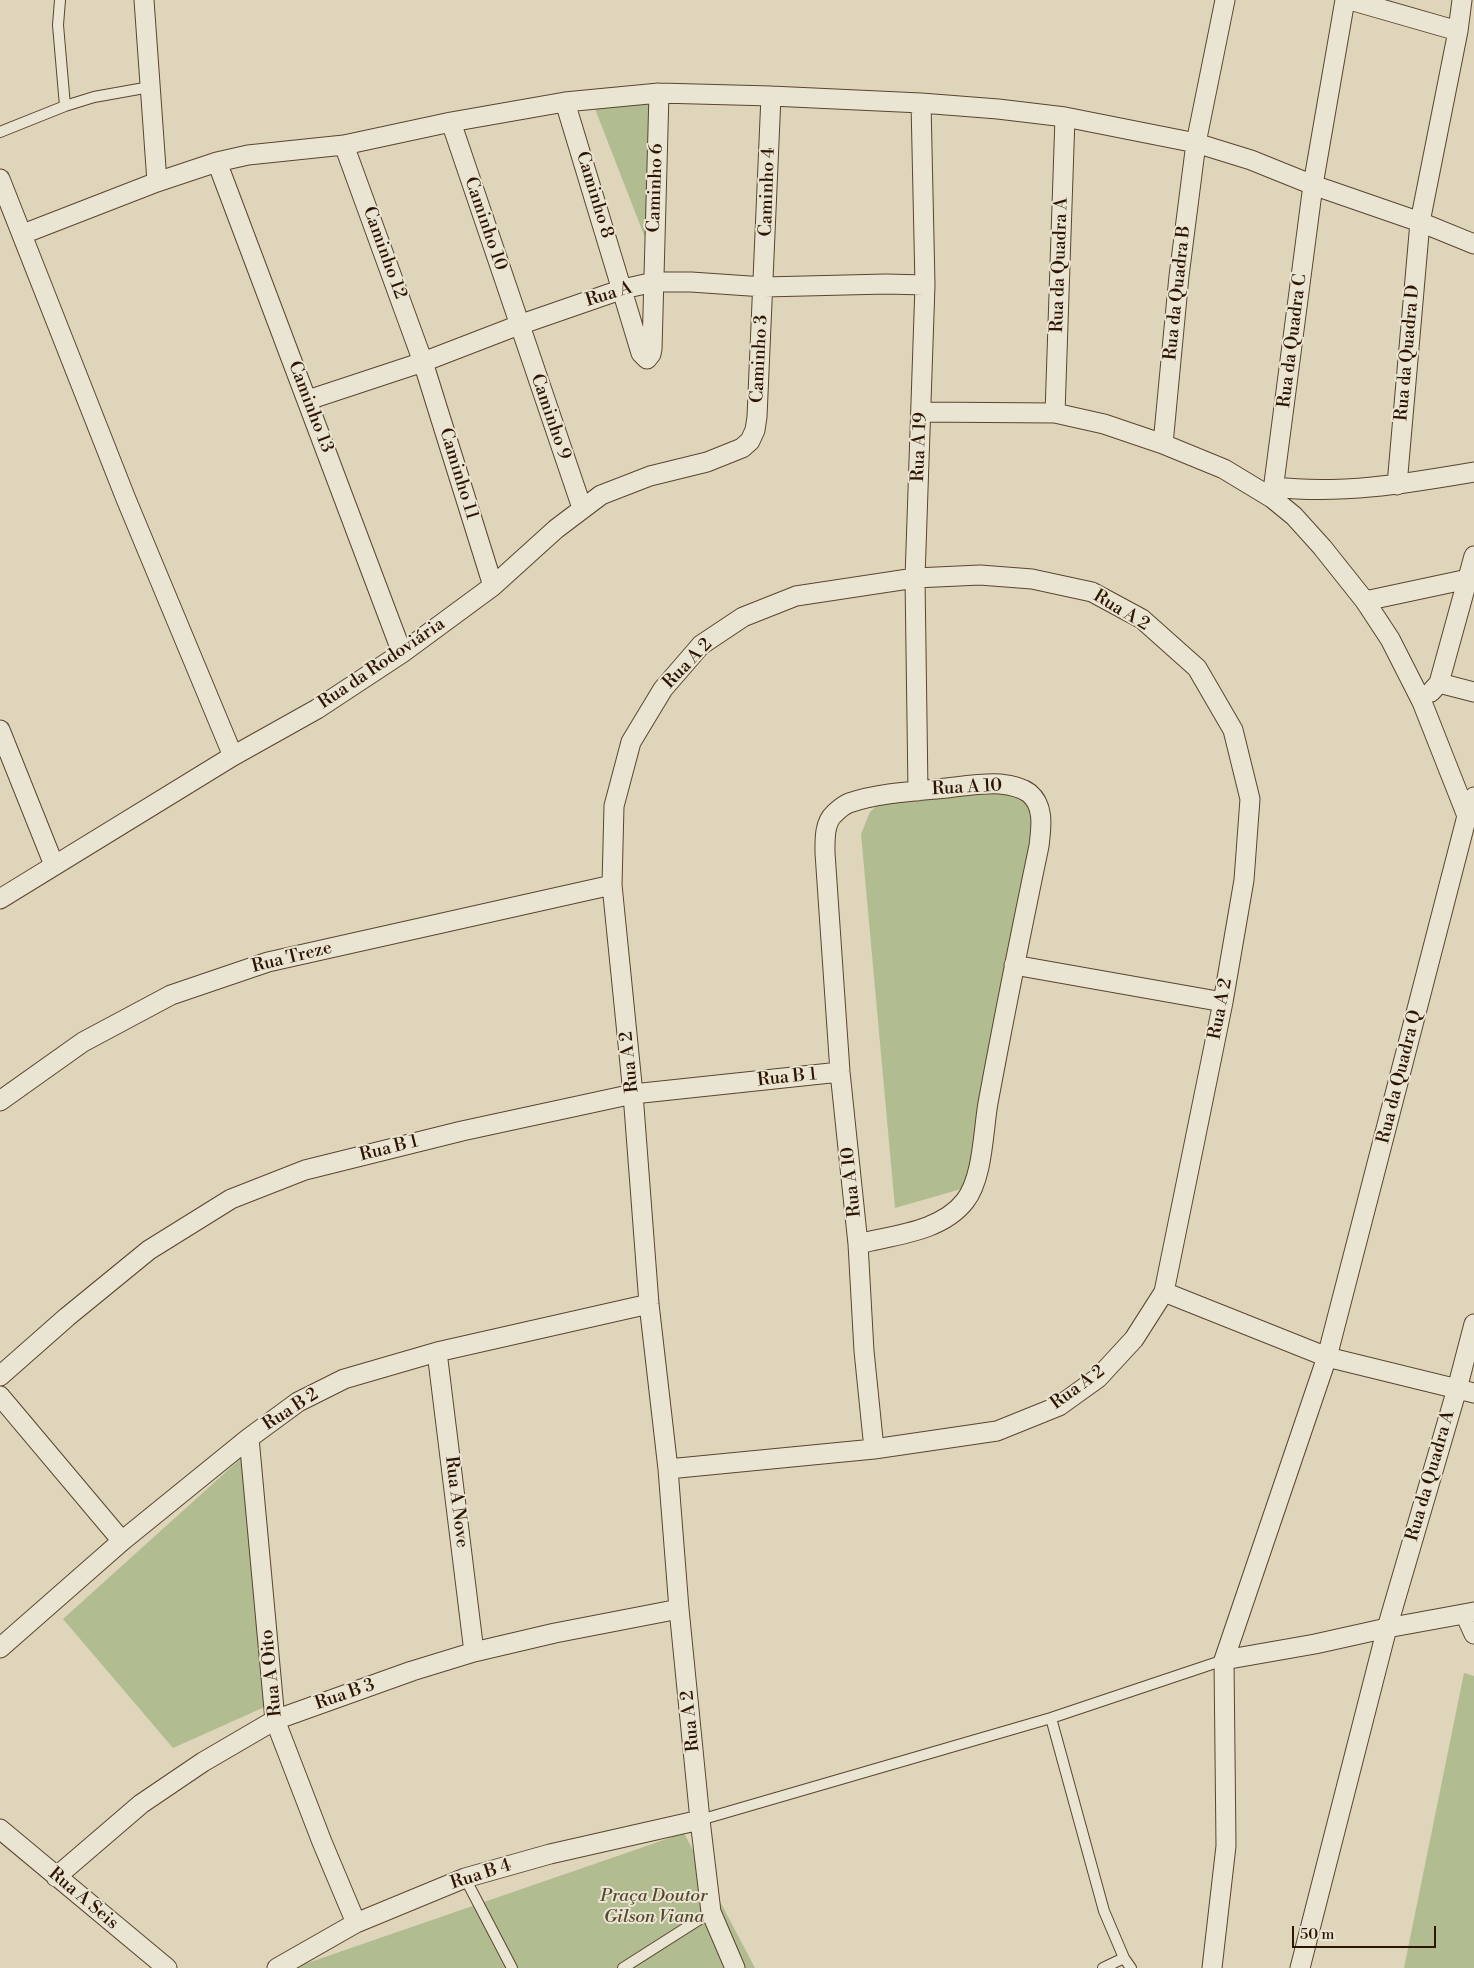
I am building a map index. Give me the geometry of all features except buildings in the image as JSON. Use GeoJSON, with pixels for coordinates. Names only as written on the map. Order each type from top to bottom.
{"type":"FeatureCollection","features":[{"type":"Feature","properties":{"kind":"street"},"geometry":{"type":"LineString","coordinates":[[144,0],[157,182]]}},
{"type":"Feature","properties":{"kind":"street","name":"Rua da Quadra B"},"geometry":{"type":"LineString","coordinates":[[1163,444],[1179,276],[1196,143],[1225,0]]}},
{"type":"Feature","properties":{"kind":"street","name":"Rua da Quadra C"},"geometry":{"type":"LineString","coordinates":[[1274,492],[1313,185],[1345,0]]}},
{"type":"Feature","properties":{"kind":"street"},"geometry":{"type":"LineString","coordinates":[[1350,0],[1458,31]]}},
{"type":"Feature","properties":{"kind":"street","name":"Rua da Quadra D"},"geometry":{"type":"LineString","coordinates":[[1396,485],[1420,222],[1458,31],[1462,0]]}},
{"type":"Feature","properties":{"kind":"street"},"geometry":{"type":"LineString","coordinates":[[23,234],[157,182],[218,162],[273,151],[344,145],[451,122],[565,102],[659,93],[922,103],[1065,117],[1196,143],[1251,160],[1313,185],[1420,222],[1474,244]]}},
{"type":"Feature","properties":{"kind":"street","name":"Caminho 6"},"geometry":{"type":"LineString","coordinates":[[647,359],[652,349],[659,93]]}},
{"type":"Feature","properties":{"kind":"street","name":"Caminho 4"},"geometry":{"type":"LineString","coordinates":[[764,287],[771,96]]}},
{"type":"Feature","properties":{"kind":"street","name":"Caminho 8"},"geometry":{"type":"LineString","coordinates":[[565,102],[641,353],[647,359]]}},
{"type":"Feature","properties":{"kind":"street","name":"Rua A 19"},"geometry":{"type":"LineString","coordinates":[[918,791],[915,578],[925,285],[922,103]]}},
{"type":"Feature","properties":{"kind":"street","name":"Rua da Quadra A"},"geometry":{"type":"LineString","coordinates":[[1055,413],[1065,117]]}},
{"type":"Feature","properties":{"kind":"street","name":"Caminho 10"},"geometry":{"type":"LineString","coordinates":[[451,122],[519,325]]}},
{"type":"Feature","properties":{"kind":"street","name":"Caminho 12"},"geometry":{"type":"LineString","coordinates":[[344,145],[423,362]]}},
{"type":"Feature","properties":{"kind":"street","name":"Caminho 13"},"geometry":{"type":"LineString","coordinates":[[218,162],[402,653]]}},
{"type":"Feature","properties":{"kind":"street"},"geometry":{"type":"LineString","coordinates":[[0,179],[126,499],[233,756]]}},
{"type":"Feature","properties":{"kind":"street","name":"Rua A"},"geometry":{"type":"LineString","coordinates":[[308,400],[423,362],[519,325],[623,289],[654,282],[691,282],[764,287],[925,285]]}},
{"type":"Feature","properties":{"kind":"street","name":"Caminho 3"},"geometry":{"type":"LineString","coordinates":[[755,430],[764,287]]}},
{"type":"Feature","properties":{"kind":"street","name":"Caminho 9"},"geometry":{"type":"LineString","coordinates":[[519,325],[582,508]]}},
{"type":"Feature","properties":{"kind":"street","name":"Caminho 11"},"geometry":{"type":"LineString","coordinates":[[423,362],[493,586]]}},
{"type":"Feature","properties":{"kind":"street"},"geometry":{"type":"LineString","coordinates":[[921,412],[1055,413],[1104,424],[1163,444],[1274,492],[1365,601],[1390,639],[1422,702],[1470,817]]}},
{"type":"Feature","properties":{"kind":"street","name":"Rua da Rodoviária"},"geometry":{"type":"LineString","coordinates":[[0,898],[233,756],[317,709],[402,653],[493,586],[556,528],[601,495],[650,476],[726,456],[742,448],[750,441],[755,430]]}},
{"type":"Feature","properties":{"kind":"street"},"geometry":{"type":"LineString","coordinates":[[1274,492],[1396,485],[1474,472]]}},
{"type":"Feature","properties":{"kind":"street"},"geometry":{"type":"LineString","coordinates":[[1422,702],[1439,683],[1474,556]]}},
{"type":"Feature","properties":{"kind":"street","name":"Rua A 2"},"geometry":{"type":"LineString","coordinates":[[668,1469],[874,1449],[997,1431],[1059,1406],[1098,1378],[1134,1339],[1164,1292],[1223,1002],[1244,880],[1250,799],[1233,730],[1197,668],[1142,619],[1092,592],[1032,579],[980,574],[915,578],[796,596],[742,617],[701,645],[663,689],[631,742],[614,806],[612,885],[633,1094],[649,1304],[668,1469],[679,1609],[700,1820],[711,1912],[735,1968]]}},
{"type":"Feature","properties":{"kind":"street"},"geometry":{"type":"LineString","coordinates":[[1365,601],[1468,579]]}},
{"type":"Feature","properties":{"kind":"street"},"geometry":{"type":"LineString","coordinates":[[1439,683],[1474,692]]}},
{"type":"Feature","properties":{"kind":"street"},"geometry":{"type":"LineString","coordinates":[[0,730],[54,865]]}},
{"type":"Feature","properties":{"kind":"street","name":"Rua A 10"},"geometry":{"type":"LineString","coordinates":[[858,1244],[926,1227],[949,1217],[966,1201],[977,1176],[984,1126],[1042,824],[1038,804],[1030,794],[1019,787],[1000,784],[918,791],[867,798],[847,804],[832,815],[826,831],[825,854],[840,1072],[858,1244],[864,1351],[874,1449]]}},
{"type":"Feature","properties":{"kind":"street","name":"Rua da Quadra Q"},"geometry":{"type":"LineString","coordinates":[[1212,1968],[1226,1846],[1224,1660],[1327,1357],[1474,797]]}},
{"type":"Feature","properties":{"kind":"street","name":"Rua Treze"},"geometry":{"type":"LineString","coordinates":[[0,1101],[82,1042],[171,995],[268,962],[612,885]]}},
{"type":"Feature","properties":{"kind":"street"},"geometry":{"type":"LineString","coordinates":[[1014,964],[1223,1002]]}},
{"type":"Feature","properties":{"kind":"street","name":"Rua B 1"},"geometry":{"type":"LineString","coordinates":[[0,1376],[149,1250],[232,1199],[305,1170],[462,1130],[633,1094],[840,1072]]}},
{"type":"Feature","properties":{"kind":"street"},"geometry":{"type":"LineString","coordinates":[[1164,1292],[1327,1357],[1465,1391]]}},
{"type":"Feature","properties":{"kind":"street","name":"Rua B 2"},"geometry":{"type":"LineString","coordinates":[[0,1648],[122,1541],[249,1438],[298,1402],[344,1379],[437,1352],[649,1304]]}},
{"type":"Feature","properties":{"kind":"street","name":"Rua da Quadra A"},"geometry":{"type":"LineString","coordinates":[[1300,1968],[1386,1628],[1465,1391],[1474,1324]]}},
{"type":"Feature","properties":{"kind":"street","name":"Rua A Nove"},"geometry":{"type":"LineString","coordinates":[[437,1352],[474,1652]]}},
{"type":"Feature","properties":{"kind":"street"},"geometry":{"type":"LineString","coordinates":[[0,1396],[122,1541]]}},
{"type":"Feature","properties":{"kind":"street","name":"Rua A Oito"},"geometry":{"type":"LineString","coordinates":[[249,1438],[275,1720],[322,1842],[356,1923]]}},
{"type":"Feature","properties":{"kind":"street","name":"Rua B 3"},"geometry":{"type":"LineString","coordinates":[[56,1877],[141,1804],[203,1762],[275,1720],[474,1652],[556,1633],[679,1609]]}},
{"type":"Feature","properties":{"kind":"street"},"geometry":{"type":"LineString","coordinates":[[1224,1660],[1469,1613],[1474,1634]]}},
{"type":"Feature","properties":{"kind":"street","name":"Rua B 4"},"geometry":{"type":"LineString","coordinates":[[277,1968],[356,1923],[465,1878],[550,1854],[700,1820]]}},
{"type":"Feature","properties":{"kind":"street","name":"Rua A Seis"},"geometry":{"type":"LineString","coordinates":[[0,1829],[167,1968]]}},
{"type":"Feature","properties":{"kind":"lane"},"geometry":{"type":"LineString","coordinates":[[60,0],[58,25],[65,106]]}},
{"type":"Feature","properties":{"kind":"lane"},"geometry":{"type":"LineString","coordinates":[[0,132],[65,106],[94,97],[150,87]]}},
{"type":"Feature","properties":{"kind":"lane"},"geometry":{"type":"LineString","coordinates":[[700,1820],[1051,1718],[1224,1660]]}},
{"type":"Feature","properties":{"kind":"lane"},"geometry":{"type":"LineString","coordinates":[[1051,1718],[1104,1911],[1124,1958],[1131,1968]]}},
{"type":"Feature","properties":{"kind":"lane"},"geometry":{"type":"LineString","coordinates":[[465,1878],[512,1968]]}},
{"type":"Feature","properties":{"kind":"lane"},"geometry":{"type":"LineString","coordinates":[[624,1968],[711,1912]]}},
{"type":"Feature","properties":{"kind":"lane"},"geometry":{"type":"LineString","coordinates":[[1103,1968],[1124,1958]]}},
{"type":"Feature","properties":{"kind":"green space"},"geometry":{"type":"Polygon","coordinates":[[[652,102],[651,253],[595,109],[652,102]]]}},
{"type":"Feature","properties":{"kind":"green space"},"geometry":{"type":"Polygon","coordinates":[[[1016,791],[1041,817],[968,1187],[895,1208],[861,834],[870,812],[880,803],[1016,791]]]}},
{"type":"Feature","properties":{"kind":"green space"},"geometry":{"type":"Polygon","coordinates":[[[248,1452],[269,1705],[173,1748],[63,1619],[248,1452]]]}},
{"type":"Feature","properties":{"kind":"green space"},"geometry":{"type":"Polygon","coordinates":[[[1464,1673],[1474,1676],[1474,1968],[1404,1968],[1464,1673]]]}},
{"type":"Feature","properties":{"kind":"green space","name":"Praça Doutor Gilson Viana"},"geometry":{"type":"Polygon","coordinates":[[[684,1833],[755,1968],[293,1968],[684,1833]]]}}]}
